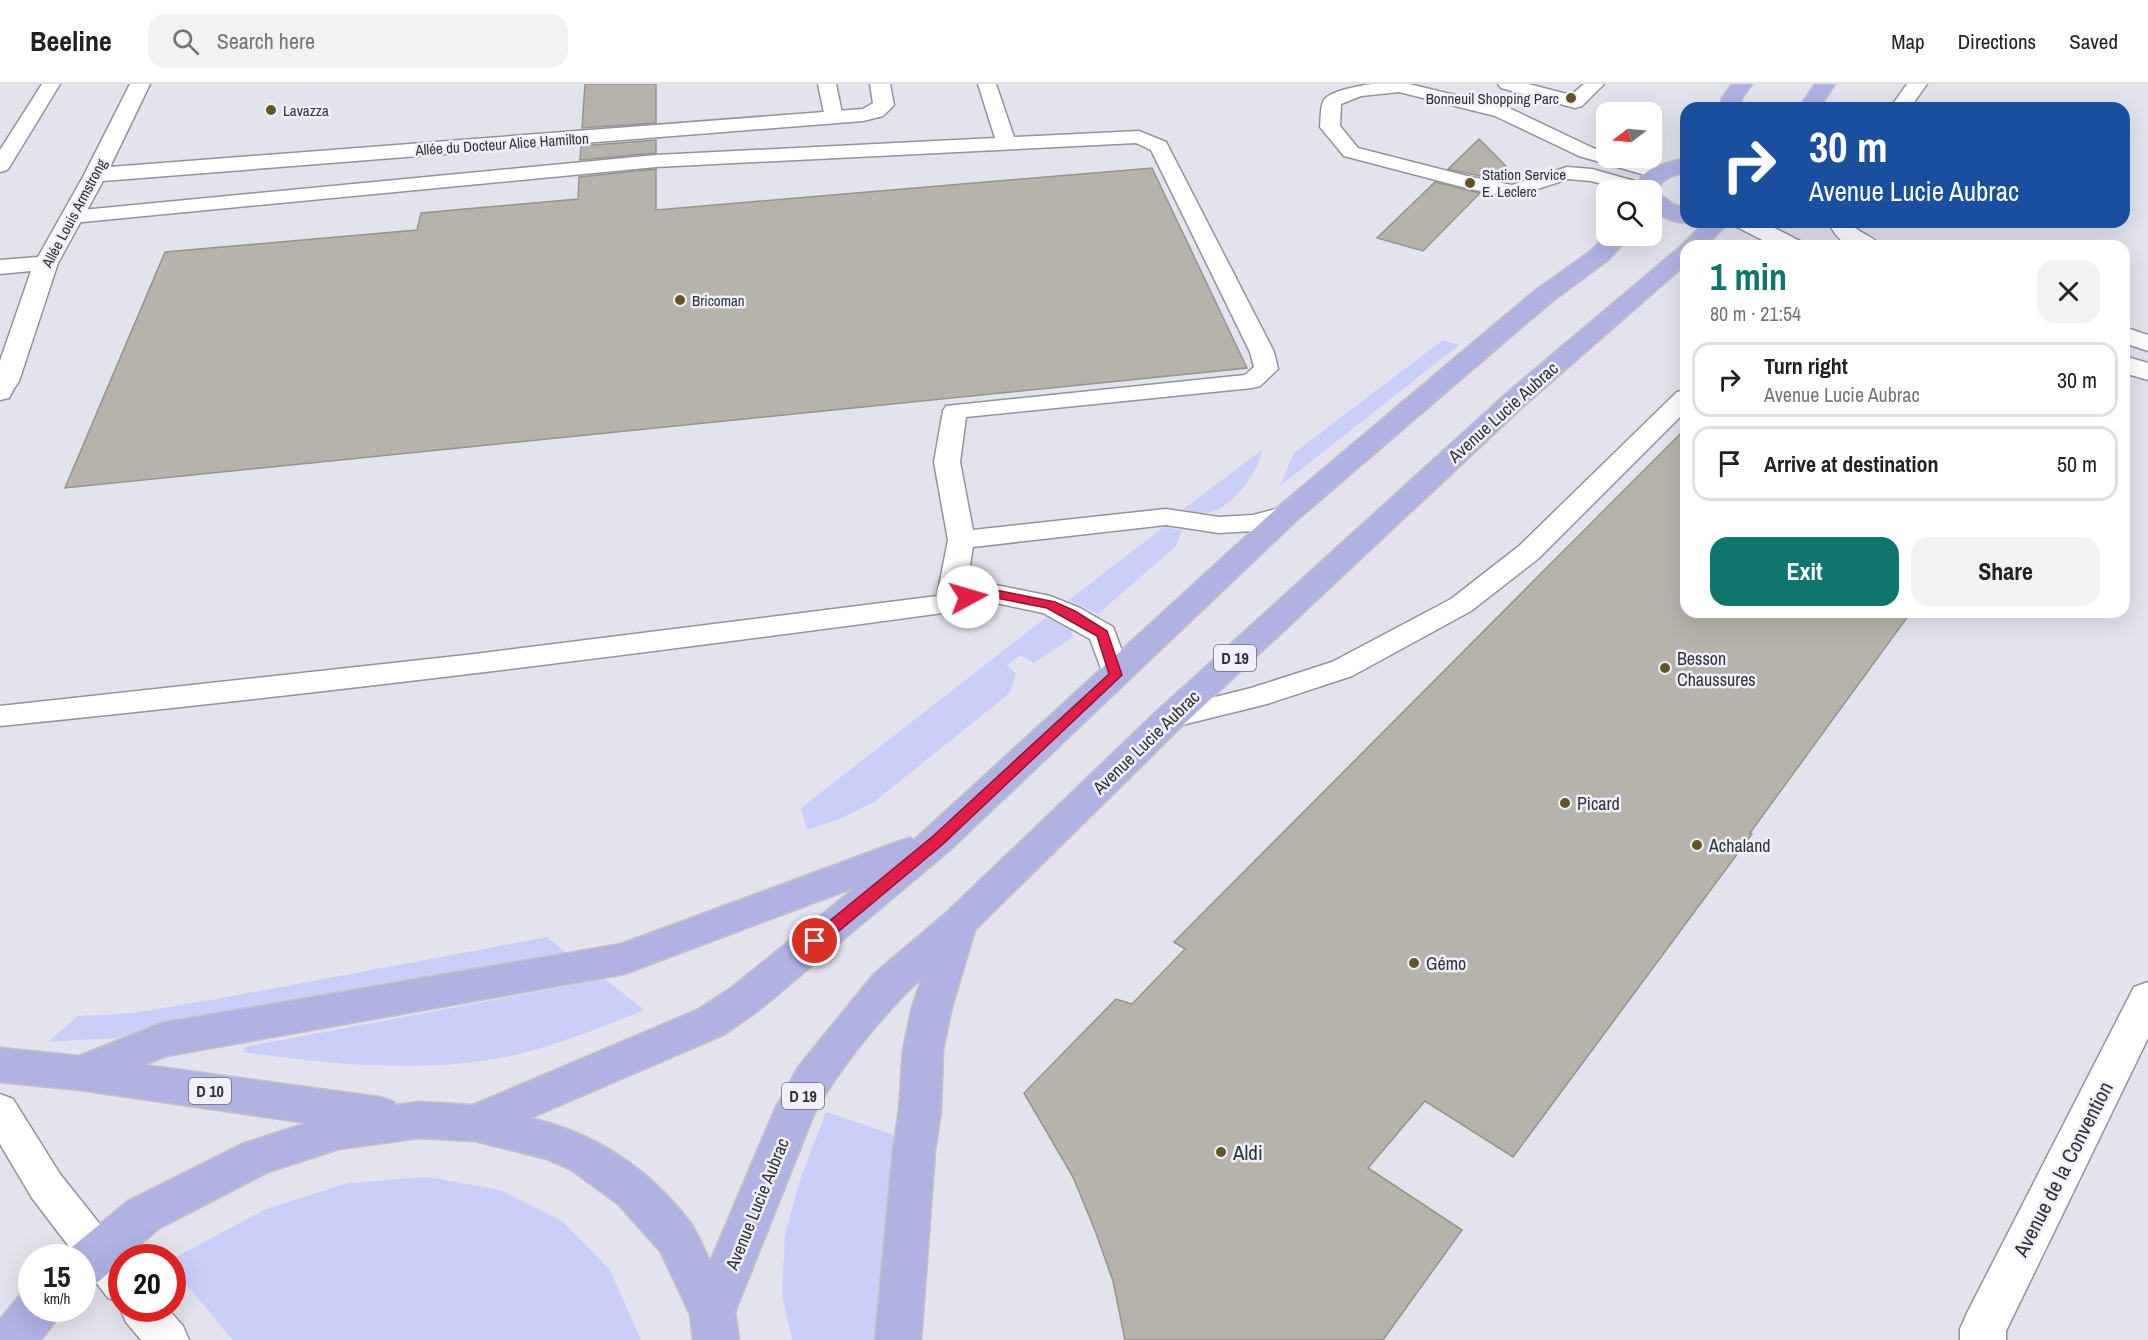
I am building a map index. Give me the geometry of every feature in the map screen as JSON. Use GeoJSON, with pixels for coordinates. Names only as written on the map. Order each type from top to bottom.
{"type":"FeatureCollection","features":[{"type":"Feature","properties":{"kind":"main road"},"geometry":{"type":"LineString","coordinates":[[1732,102],[1742,84]]}},
{"type":"Feature","properties":{"kind":"main road"},"geometry":{"type":"LineString","coordinates":[[1813,102],[1825,84]]}},
{"type":"Feature","properties":{"kind":"main road"},"geometry":{"type":"LineString","coordinates":[[1662,184],[1665,209],[1680,214]]}},
{"type":"Feature","properties":{"kind":"main road"},"geometry":{"type":"LineString","coordinates":[[1699,240],[1712,228]]}},
{"type":"Feature","properties":{"kind":"main road"},"geometry":{"type":"LineString","coordinates":[[475,1123],[711,1022],[745,999],[937,841],[1287,514],[1532,305],[1609,246]]}},
{"type":"Feature","properties":{"kind":"main road","name":"Avenue Lucie Aubrac"},"geometry":{"type":"LineString","coordinates":[[714,1326],[796,1109],[813,1078],[888,985],[959,923],[1170,718],[1517,398],[1680,258]]}},
{"type":"Feature","properties":{"kind":"main road"},"geometry":{"type":"LineString","coordinates":[[80,1073],[162,1040],[624,959],[937,841]]}},
{"type":"Feature","properties":{"kind":"main road"},"geometry":{"type":"LineString","coordinates":[[898,1340],[914,1151],[920,1110],[923,1050],[932,1007],[959,923]]}},
{"type":"Feature","properties":{"kind":"main road","name":"D 10"},"geometry":{"type":"LineString","coordinates":[[0,1065],[80,1073],[419,1120]]}},
{"type":"Feature","properties":{"kind":"main road"},"geometry":{"type":"LineString","coordinates":[[100,1268],[143,1215],[257,1157],[339,1131],[419,1120],[475,1123],[554,1142],[585,1156],[633,1190],[675,1237],[714,1326]]}},
{"type":"Feature","properties":{"kind":"main road"},"geometry":{"type":"LineString","coordinates":[[12,1340],[27,1322]]}},
{"type":"Feature","properties":{"kind":"street","name":"Allée Louis Armstrong"},"geometry":{"type":"LineString","coordinates":[[3,387],[46,263],[95,176],[140,84]]}},
{"type":"Feature","properties":{"kind":"street","name":"Allée du Docteur Alice Hamilton"},"geometry":{"type":"LineString","coordinates":[[95,176],[834,118],[876,112],[884,105],[880,84]]}},
{"type":"Feature","properties":{"kind":"street"},"geometry":{"type":"LineString","coordinates":[[1904,102],[1917,84]]}},
{"type":"Feature","properties":{"kind":"street"},"geometry":{"type":"LineString","coordinates":[[1757,228],[1780,240]]}},
{"type":"Feature","properties":{"kind":"street"},"geometry":{"type":"LineString","coordinates":[[1843,228],[1860,240]]}},
{"type":"Feature","properties":{"kind":"street"},"geometry":{"type":"LineString","coordinates":[[0,267],[46,263]]}},
{"type":"Feature","properties":{"kind":"street"},"geometry":{"type":"LineString","coordinates":[[1662,275],[1680,268]]}},
{"type":"Feature","properties":{"kind":"street"},"geometry":{"type":"LineString","coordinates":[[2130,337],[2148,343]]}},
{"type":"Feature","properties":{"kind":"street"},"geometry":{"type":"LineString","coordinates":[[2130,366],[2148,372]]}},
{"type":"Feature","properties":{"kind":"street","name":"Avenue de la Convention"},"geometry":{"type":"LineString","coordinates":[[1983,1340],[1983,1329],[2148,999]]}},
{"type":"Feature","properties":{"kind":"lane"},"geometry":{"type":"LineString","coordinates":[[0,166],[51,84]]}},
{"type":"Feature","properties":{"kind":"lane"},"geometry":{"type":"LineString","coordinates":[[827,84],[834,118]]}},
{"type":"Feature","properties":{"kind":"lane"},"geometry":{"type":"LineString","coordinates":[[987,84],[1006,144]]}},
{"type":"Feature","properties":{"kind":"lane"},"geometry":{"type":"LineString","coordinates":[[1507,84],[1560,118],[1586,152],[1652,180]]}},
{"type":"Feature","properties":{"kind":"lane"},"geometry":{"type":"LineString","coordinates":[[1560,118],[1595,84]]}},
{"type":"Feature","properties":{"kind":"lane"},"geometry":{"type":"LineString","coordinates":[[1560,118],[1502,112],[1399,87],[1358,91],[1332,101],[1330,127],[1351,152],[1470,183],[1513,191],[1567,173],[1631,180]]}},
{"type":"Feature","properties":{"kind":"lane"},"geometry":{"type":"LineString","coordinates":[[72,217],[656,161],[1139,137],[1159,146],[1262,352],[1266,369],[1252,381],[955,411],[947,462],[961,540],[950,603]]}},
{"type":"Feature","properties":{"kind":"lane"},"geometry":{"type":"LineString","coordinates":[[1170,718],[1256,697],[1342,669],[1461,605],[1529,552],[1680,403]]}},
{"type":"Feature","properties":{"kind":"lane"},"geometry":{"type":"LineString","coordinates":[[961,540],[1166,517],[1219,525],[1254,523],[1287,514]]}},
{"type":"Feature","properties":{"kind":"lane"},"geometry":{"type":"LineString","coordinates":[[0,716],[282,687],[583,652],[950,603],[986,592],[1050,605],[1070,614],[1102,634],[1116,675]]}},
{"type":"Feature","properties":{"kind":"lane"},"geometry":{"type":"LineString","coordinates":[[0,1110],[100,1268]]}},
{"type":"Feature","properties":{"kind":"lane"},"geometry":{"type":"LineString","coordinates":[[153,1322],[168,1340]]}},
{"type":"Feature","properties":{"kind":"shaded area"},"geometry":{"type":"Polygon","coordinates":[[[1443,340],[1459,345],[1280,486],[1294,453],[1443,340]]]}},
{"type":"Feature","properties":{"kind":"shaded area"},"geometry":{"type":"Polygon","coordinates":[[[1262,450],[1252,475],[1226,504],[1211,512],[1182,510],[1262,450]]]}},
{"type":"Feature","properties":{"kind":"shaded area"},"geometry":{"type":"Polygon","coordinates":[[[1165,526],[1182,531],[1176,546],[1098,614],[1069,600],[1165,526]]]}},
{"type":"Feature","properties":{"kind":"shaded area"},"geometry":{"type":"Polygon","coordinates":[[[1049,615],[1070,627],[1073,637],[1034,663],[1020,655],[1007,665],[1016,674],[1010,693],[874,802],[842,818],[807,830],[801,808],[1049,615]]]}},
{"type":"Feature","properties":{"kind":"shaded area"},"geometry":{"type":"Polygon","coordinates":[[[547,937],[567,953],[115,1038],[48,1042],[78,1016],[133,1013],[547,937]]]}},
{"type":"Feature","properties":{"kind":"shaded area"},"geometry":{"type":"Polygon","coordinates":[[[605,979],[644,1010],[568,1040],[528,1052],[458,1064],[396,1066],[334,1063],[243,1052],[245,1047],[605,979]]]}},
{"type":"Feature","properties":{"kind":"shaded area"},"geometry":{"type":"Polygon","coordinates":[[[826,1112],[900,1137],[881,1340],[792,1340],[782,1294],[785,1235],[800,1180],[826,1112]]]}},
{"type":"Feature","properties":{"kind":"shaded area"},"geometry":{"type":"Polygon","coordinates":[[[427,1177],[500,1190],[562,1221],[610,1270],[641,1340],[233,1340],[186,1284],[186,1252],[266,1209],[348,1183],[427,1177]]]}},
{"type":"Feature","properties":{"kind":"building"},"geometry":{"type":"Polygon","coordinates":[[[585,84],[656,84],[656,123],[582,128],[585,84]]]}},
{"type":"Feature","properties":{"kind":"building"},"geometry":{"type":"Polygon","coordinates":[[[1479,139],[1506,166],[1494,179],[1448,169],[1479,139]]]}},
{"type":"Feature","properties":{"kind":"building"},"geometry":{"type":"Polygon","coordinates":[[[656,140],[656,153],[580,160],[581,146],[656,140]]]}},
{"type":"Feature","properties":{"kind":"building","name":"Bricoman"},"geometry":{"type":"Polygon","coordinates":[[[1152,168],[1247,368],[65,488],[165,252],[417,230],[421,213],[578,199],[579,177],[656,169],[656,210],[1152,168]]]}},
{"type":"Feature","properties":{"kind":"building"},"geometry":{"type":"Polygon","coordinates":[[[1435,182],[1480,193],[1423,251],[1377,238],[1435,182]]]}},
{"type":"Feature","properties":{"kind":"building"},"geometry":{"type":"Polygon","coordinates":[[[1680,434],[1680,618],[1907,618],[1750,833],[1752,834],[1513,1157],[1425,1101],[1368,1168],[1462,1230],[1383,1340],[1125,1340],[1113,1281],[1096,1233],[1073,1177],[1024,1093],[1116,999],[1132,1004],[1185,949],[1174,942],[1680,434]]]}},
{"type":"Feature","properties":{"kind":"place","name":"Bonneuil Shopping Parc"},"geometry":{"type":"Point","coordinates":[1571,98]}},
{"type":"Feature","properties":{"kind":"place","name":"Lavazza"},"geometry":{"type":"Point","coordinates":[271,110]}},
{"type":"Feature","properties":{"kind":"place","name":"Station Service E. Leclerc"},"geometry":{"type":"Point","coordinates":[1470,183]}},
{"type":"Feature","properties":{"kind":"place","name":"Bricoman"},"geometry":{"type":"Point","coordinates":[680,300]}},
{"type":"Feature","properties":{"kind":"place","name":"Besson Chaussures"},"geometry":{"type":"Point","coordinates":[1665,668]}},
{"type":"Feature","properties":{"kind":"place","name":"Picard"},"geometry":{"type":"Point","coordinates":[1565,803]}},
{"type":"Feature","properties":{"kind":"place","name":"Achaland"},"geometry":{"type":"Point","coordinates":[1697,845]}},
{"type":"Feature","properties":{"kind":"place","name":"Gémo"},"geometry":{"type":"Point","coordinates":[1414,963]}},
{"type":"Feature","properties":{"kind":"place","name":"Aldi"},"geometry":{"type":"Point","coordinates":[1221,1152]}},
{"type":"Feature","properties":{"kind":"route"},"geometry":{"type":"LineString","coordinates":[[815,941],[937,841],[1116,675],[1102,634],[1070,614],[1050,605],[986,592],[968,597]]}}]}
